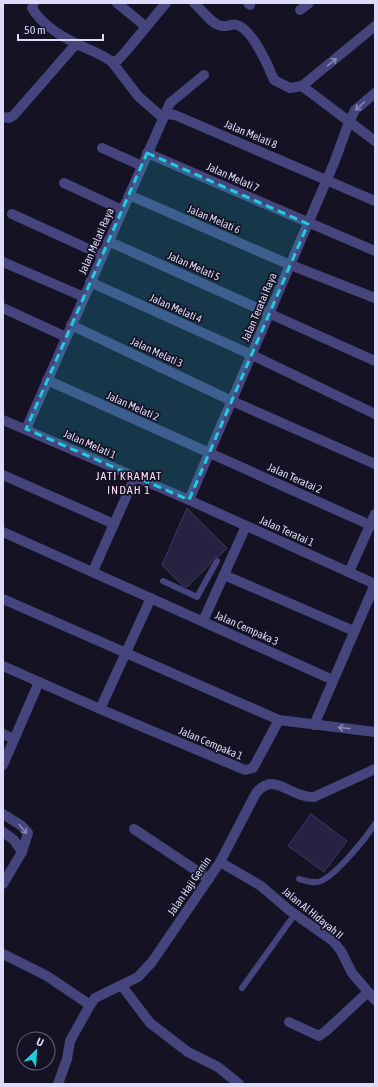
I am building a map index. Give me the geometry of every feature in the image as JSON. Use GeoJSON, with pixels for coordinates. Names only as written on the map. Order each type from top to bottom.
{"type":"FeatureCollection","features":[{"type":"Feature","properties":{"kind":"street"},"geometry":{"type":"LineString","coordinates":[[34,3],[32,8],[36,14],[52,29],[76,44],[95,52],[112,62],[138,96],[164,116]]}},
{"type":"Feature","properties":{"kind":"street"},"geometry":{"type":"LineString","coordinates":[[117,3],[145,26]]}},
{"type":"Feature","properties":{"kind":"street"},"geometry":{"type":"LineString","coordinates":[[112,62],[118,60],[145,26],[166,3]]}},
{"type":"Feature","properties":{"kind":"street"},"geometry":{"type":"LineString","coordinates":[[194,3],[215,23],[221,26],[235,24],[241,26],[265,58],[274,80],[290,88],[302,86],[375,26]]}},
{"type":"Feature","properties":{"kind":"street"},"geometry":{"type":"LineString","coordinates":[[300,10],[309,3]]}},
{"type":"Feature","properties":{"kind":"street"},"geometry":{"type":"LineString","coordinates":[[3,117],[9,118],[14,115],[76,44]]}},
{"type":"Feature","properties":{"kind":"street","name":"Jalan Melati Raya"},"geometry":{"type":"LineString","coordinates":[[26,429],[170,103],[204,75]]}},
{"type":"Feature","properties":{"kind":"street"},"geometry":{"type":"LineString","coordinates":[[302,86],[375,141]]}},
{"type":"Feature","properties":{"kind":"street","name":"Jalan Teratai Raya"},"geometry":{"type":"LineString","coordinates":[[190,500],[327,180],[349,122],[356,110],[375,93]]}},
{"type":"Feature","properties":{"kind":"street","name":"Jalan Melati 8"},"geometry":{"type":"LineString","coordinates":[[164,116],[176,115],[375,201]]}},
{"type":"Feature","properties":{"kind":"street"},"geometry":{"type":"LineString","coordinates":[[102,148],[142,166]]}},
{"type":"Feature","properties":{"kind":"street","name":"Jalan Melati 7"},"geometry":{"type":"LineString","coordinates":[[147,153],[308,224],[375,251]]}},
{"type":"Feature","properties":{"kind":"street"},"geometry":{"type":"LineString","coordinates":[[64,184],[122,210]]}},
{"type":"Feature","properties":{"kind":"street","name":"Jalan Melati 6"},"geometry":{"type":"LineString","coordinates":[[129,195],[290,265],[375,298]]}},
{"type":"Feature","properties":{"kind":"street"},"geometry":{"type":"LineString","coordinates":[[12,214],[102,255]]}},
{"type":"Feature","properties":{"kind":"street","name":"Jalan Melati 5"},"geometry":{"type":"LineString","coordinates":[[108,241],[375,361]]}},
{"type":"Feature","properties":{"kind":"street"},"geometry":{"type":"LineString","coordinates":[[3,262],[84,296]]}},
{"type":"Feature","properties":{"kind":"street","name":"Jalan Melati 4"},"geometry":{"type":"LineString","coordinates":[[90,282],[252,355],[375,414]]}},
{"type":"Feature","properties":{"kind":"street"},"geometry":{"type":"LineString","coordinates":[[3,308],[66,337]]}},
{"type":"Feature","properties":{"kind":"street","name":"Jalan Melati 3"},"geometry":{"type":"LineString","coordinates":[[71,325],[232,401],[375,464]]}},
{"type":"Feature","properties":{"kind":"street","name":"Jalan Melati 2"},"geometry":{"type":"LineString","coordinates":[[47,380],[209,454]]}},
{"type":"Feature","properties":{"kind":"street","name":"Jalan Melati 1"},"geometry":{"type":"LineString","coordinates":[[3,421],[26,429],[135,478],[190,500]]}},
{"type":"Feature","properties":{"kind":"street","name":"Jalan Teratai 2"},"geometry":{"type":"LineString","coordinates":[[209,454],[370,525]]}},
{"type":"Feature","properties":{"kind":"street"},"geometry":{"type":"LineString","coordinates":[[3,475],[114,524]]}},
{"type":"Feature","properties":{"kind":"street"},"geometry":{"type":"LineString","coordinates":[[93,571],[135,478]]}},
{"type":"Feature","properties":{"kind":"street","name":"Jalan Teratai 1"},"geometry":{"type":"LineString","coordinates":[[190,500],[375,584]]}},
{"type":"Feature","properties":{"kind":"street"},"geometry":{"type":"LineString","coordinates":[[349,572],[375,514]]}},
{"type":"Feature","properties":{"kind":"street"},"geometry":{"type":"LineString","coordinates":[[203,621],[246,526]]}},
{"type":"Feature","properties":{"kind":"street","name":"Jalan Cempaka 3"},"geometry":{"type":"LineString","coordinates":[[3,532],[93,571],[333,680]]}},
{"type":"Feature","properties":{"kind":"street"},"geometry":{"type":"LineString","coordinates":[[224,575],[354,631]]}},
{"type":"Feature","properties":{"kind":"street"},"geometry":{"type":"LineString","coordinates":[[314,725],[375,584]]}},
{"type":"Feature","properties":{"kind":"street"},"geometry":{"type":"LineString","coordinates":[[100,709],[151,598]]}},
{"type":"Feature","properties":{"kind":"street"},"geometry":{"type":"LineString","coordinates":[[3,599],[279,720],[375,732]]}},
{"type":"Feature","properties":{"kind":"street","name":"Jalan Cempaka 1"},"geometry":{"type":"LineString","coordinates":[[3,666],[100,709],[245,770],[253,768],[279,720]]}},
{"type":"Feature","properties":{"kind":"street"},"geometry":{"type":"LineString","coordinates":[[3,765],[39,682]]}},
{"type":"Feature","properties":{"kind":"street"},"geometry":{"type":"LineString","coordinates":[[3,734],[14,739]]}},
{"type":"Feature","properties":{"kind":"street","name":"Jalan Haji Gemin"},"geometry":{"type":"LineString","coordinates":[[58,1084],[67,1059],[70,1040],[90,1005],[95,998],[138,977],[152,962],[220,862],[256,793],[261,787],[270,783],[278,784],[296,795],[305,798],[314,797],[375,769]]}},
{"type":"Feature","properties":{"kind":"street"},"geometry":{"type":"LineString","coordinates":[[3,814],[22,826],[28,833],[22,852],[3,884]]}},
{"type":"Feature","properties":{"kind":"street"},"geometry":{"type":"LineString","coordinates":[[134,829],[209,879]]}},
{"type":"Feature","properties":{"kind":"street"},"geometry":{"type":"LineString","coordinates":[[3,832],[14,840],[22,852]]}},
{"type":"Feature","properties":{"kind":"street","name":"Jalan Al Hidayah II"},"geometry":{"type":"LineString","coordinates":[[220,862],[261,886],[295,914],[333,942],[341,951],[352,973],[371,996]]}},
{"type":"Feature","properties":{"kind":"street"},"geometry":{"type":"LineString","coordinates":[[3,954],[47,976],[90,1005]]}},
{"type":"Feature","properties":{"kind":"street"},"geometry":{"type":"LineString","coordinates":[[122,986],[150,1023],[188,1052],[218,1067],[239,1084]]}},
{"type":"Feature","properties":{"kind":"street"},"geometry":{"type":"LineString","coordinates":[[289,1022],[319,1036],[371,996]]}},
{"type":"Feature","properties":{"kind":"lane"},"geometry":{"type":"LineString","coordinates":[[163,581],[197,597],[217,561]]}},
{"type":"Feature","properties":{"kind":"lane"},"geometry":{"type":"LineString","coordinates":[[207,580],[219,585]]}},
{"type":"Feature","properties":{"kind":"lane"},"geometry":{"type":"LineString","coordinates":[[299,879],[312,883],[320,881],[329,875],[355,850],[375,824]]}},
{"type":"Feature","properties":{"kind":"lane"},"geometry":{"type":"LineString","coordinates":[[242,988],[295,914]]}},
{"type":"Feature","properties":{"kind":"highlighted area"},"geometry":{"type":"Polygon","coordinates":[[[147,153],[308,224],[189,500],[26,429],[147,153]]]}},
{"type":"Feature","properties":{"kind":"building"},"geometry":{"type":"Polygon","coordinates":[[[187,508],[227,548],[218,557],[214,557],[210,564],[187,587],[182,585],[162,565],[187,508]]]}},
{"type":"Feature","properties":{"kind":"building"},"geometry":{"type":"Polygon","coordinates":[[[311,814],[347,841],[324,872],[288,846],[311,814]]]}},
{"type":"Feature","properties":{"kind":"district","name":"JATI KRAMAT INDAH 1"},"geometry":{"type":"Point","coordinates":[129,483]}}]}
